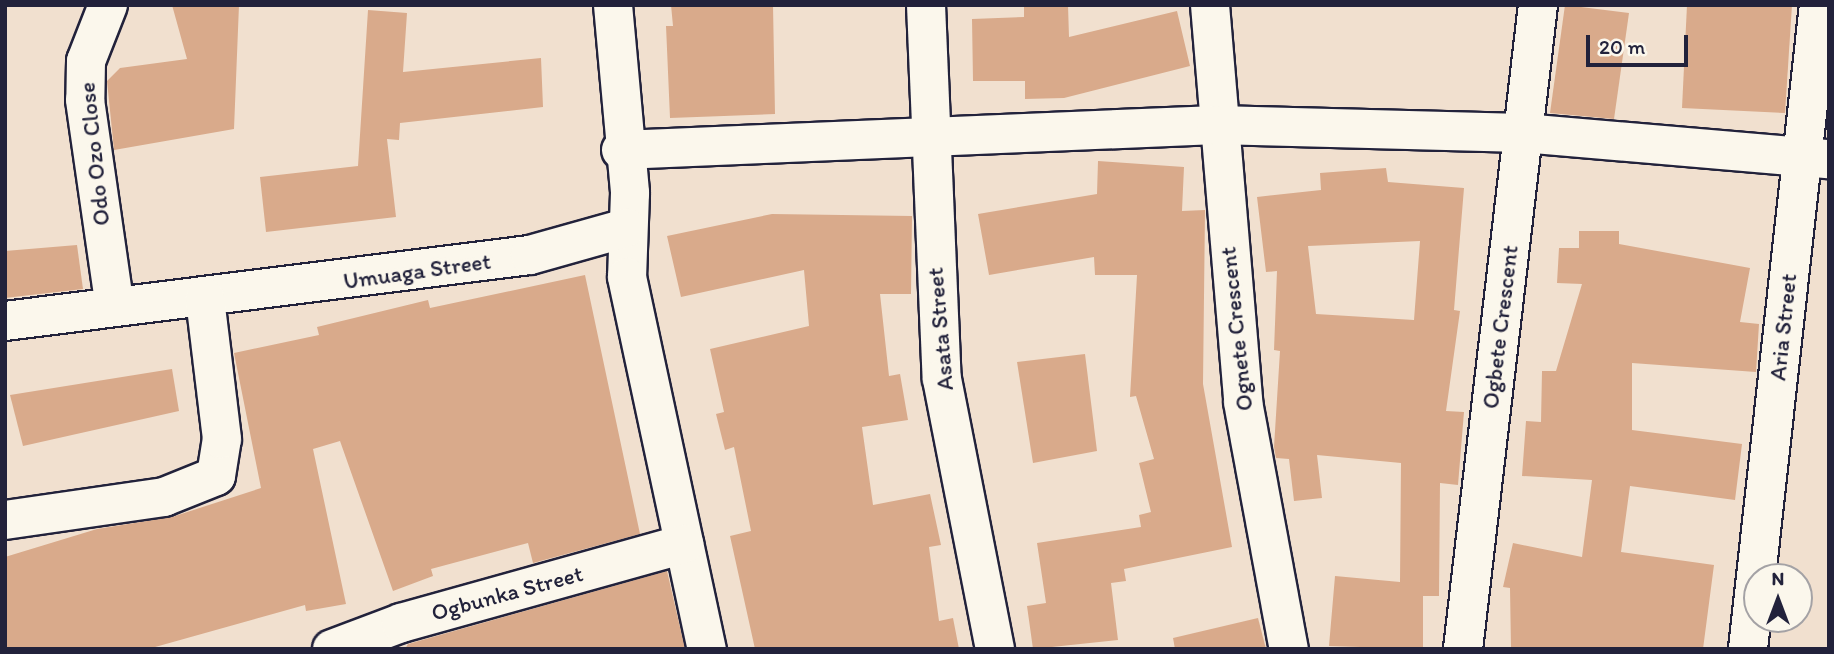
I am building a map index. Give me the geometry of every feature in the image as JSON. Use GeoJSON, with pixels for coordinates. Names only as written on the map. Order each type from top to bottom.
{"type":"FeatureCollection","features":[{"type":"Feature","properties":{"kind":"street","name":"Odo Ozo Close"},"geometry":{"type":"LineString","coordinates":[[108,5],[86,61],[85,100],[115,307]]}},
{"type":"Feature","properties":{"kind":"street"},"geometry":{"type":"LineString","coordinates":[[613,5],[621,150],[630,193],[626,228],[627,278],[707,649]]}},
{"type":"Feature","properties":{"kind":"street","name":"Asata Street"},"geometry":{"type":"LineString","coordinates":[[926,5],[934,136],[942,379],[995,649]]}},
{"type":"Feature","properties":{"kind":"street","name":"Ognete Crescent"},"geometry":{"type":"LineString","coordinates":[[1210,5],[1216,125],[1242,402],[1289,649]]}},
{"type":"Feature","properties":{"kind":"street","name":"Ogbete Crescent"},"geometry":{"type":"LineString","coordinates":[[1463,649],[1538,5]]}},
{"type":"Feature","properties":{"kind":"street","name":"Aria Street"},"geometry":{"type":"LineString","coordinates":[[1748,649],[1814,158],[1819,5]]}},
{"type":"Feature","properties":{"kind":"street"},"geometry":{"type":"LineString","coordinates":[[621,150],[1216,125],[1523,133],[1814,158]]}},
{"type":"Feature","properties":{"kind":"street","name":"Umuaga Street"},"geometry":{"type":"LineString","coordinates":[[5,321],[205,298],[530,255],[626,228]]}},
{"type":"Feature","properties":{"kind":"street"},"geometry":{"type":"LineString","coordinates":[[5,520],[164,497],[216,475],[221,427],[205,298]]}},
{"type":"Feature","properties":{"kind":"street","name":"Ogbunka Street"},"geometry":{"type":"LineString","coordinates":[[332,649],[401,623],[684,544]]}},
{"type":"Feature","properties":{"kind":"building"},"geometry":{"type":"Polygon","coordinates":[[[172,5],[239,5],[234,129],[114,150],[107,81],[120,68],[187,59],[172,5]]]}},
{"type":"Feature","properties":{"kind":"building"},"geometry":{"type":"Polygon","coordinates":[[[671,5],[773,5],[775,114],[670,118],[666,26],[673,26],[671,5]]]}},
{"type":"Feature","properties":{"kind":"building"},"geometry":{"type":"Polygon","coordinates":[[[1024,5],[1068,5],[1069,37],[1177,11],[1190,66],[1064,98],[1025,99],[1025,81],[973,81],[972,19],[1024,17],[1024,5]]]}},
{"type":"Feature","properties":{"kind":"building"},"geometry":{"type":"Polygon","coordinates":[[[1565,5],[1629,13],[1614,119],[1550,113],[1565,5]]]}},
{"type":"Feature","properties":{"kind":"building"},"geometry":{"type":"Polygon","coordinates":[[[1687,5],[1792,5],[1785,113],[1682,108],[1687,5]]]}},
{"type":"Feature","properties":{"kind":"building"},"geometry":{"type":"Polygon","coordinates":[[[368,10],[407,13],[403,72],[541,58],[543,107],[400,123],[399,140],[387,139],[396,217],[266,232],[260,177],[358,166],[368,10]]]}},
{"type":"Feature","properties":{"kind":"building"},"geometry":{"type":"Polygon","coordinates":[[[1098,161],[1184,167],[1182,211],[1205,210],[1203,384],[1232,547],[1124,569],[1126,581],[1111,583],[1118,640],[1033,649],[1027,606],[1046,603],[1037,543],[1141,527],[1139,515],[1151,512],[1139,463],[1154,459],[1136,396],[1130,397],[1137,275],[1095,275],[1094,257],[989,275],[978,214],[1097,194],[1098,161]]]}},
{"type":"Feature","properties":{"kind":"building"},"geometry":{"type":"Polygon","coordinates":[[[1386,168],[1388,182],[1464,188],[1454,310],[1460,311],[1446,411],[1464,412],[1458,485],[1440,483],[1439,596],[1423,596],[1423,649],[1329,646],[1335,576],[1400,582],[1401,463],[1317,455],[1322,498],[1294,501],[1289,459],[1276,458],[1274,447],[1280,351],[1274,350],[1277,271],[1266,272],[1257,197],[1321,190],[1320,173],[1386,168]],[[1420,241],[1308,246],[1316,314],[1414,320],[1420,241]]]}},
{"type":"Feature","properties":{"kind":"building"},"geometry":{"type":"Polygon","coordinates":[[[772,214],[912,216],[911,294],[880,294],[889,376],[900,374],[908,420],[862,427],[873,505],[930,494],[941,545],[929,547],[939,621],[953,618],[959,649],[755,649],[730,536],[751,531],[734,447],[725,450],[716,414],[724,412],[710,349],[809,326],[804,270],[681,297],[667,236],[772,214]]]}},
{"type":"Feature","properties":{"kind":"building"},"geometry":{"type":"Polygon","coordinates":[[[1579,231],[1619,231],[1619,244],[1750,268],[1740,322],[1759,324],[1756,372],[1632,363],[1632,430],[1742,444],[1735,500],[1630,486],[1621,552],[1714,565],[1703,649],[1511,649],[1510,588],[1503,587],[1513,543],[1582,557],[1592,480],[1522,476],[1526,421],[1541,422],[1542,371],[1556,371],[1582,284],[1557,283],[1559,248],[1579,248],[1579,231]]]}},
{"type":"Feature","properties":{"kind":"building"},"geometry":{"type":"Polygon","coordinates":[[[77,245],[83,289],[5,298],[5,251],[77,245]]]}},
{"type":"Feature","properties":{"kind":"building"},"geometry":{"type":"Polygon","coordinates":[[[585,275],[640,534],[533,563],[528,543],[431,569],[433,576],[393,591],[340,441],[313,449],[346,604],[306,611],[305,605],[148,649],[5,649],[5,557],[97,529],[172,517],[261,488],[234,353],[319,335],[317,327],[428,300],[430,308],[585,275]]]}},
{"type":"Feature","properties":{"kind":"building"},"geometry":{"type":"Polygon","coordinates":[[[1085,354],[1097,451],[1033,463],[1017,362],[1085,354]]]}},
{"type":"Feature","properties":{"kind":"building"},"geometry":{"type":"Polygon","coordinates":[[[172,369],[179,411],[23,446],[10,395],[172,369]]]}},
{"type":"Feature","properties":{"kind":"building"},"geometry":{"type":"Polygon","coordinates":[[[667,571],[685,649],[405,649],[408,644],[667,571]]]}},
{"type":"Feature","properties":{"kind":"building"},"geometry":{"type":"Polygon","coordinates":[[[1258,618],[1266,649],[1175,649],[1173,638],[1258,618]]]}}]}
